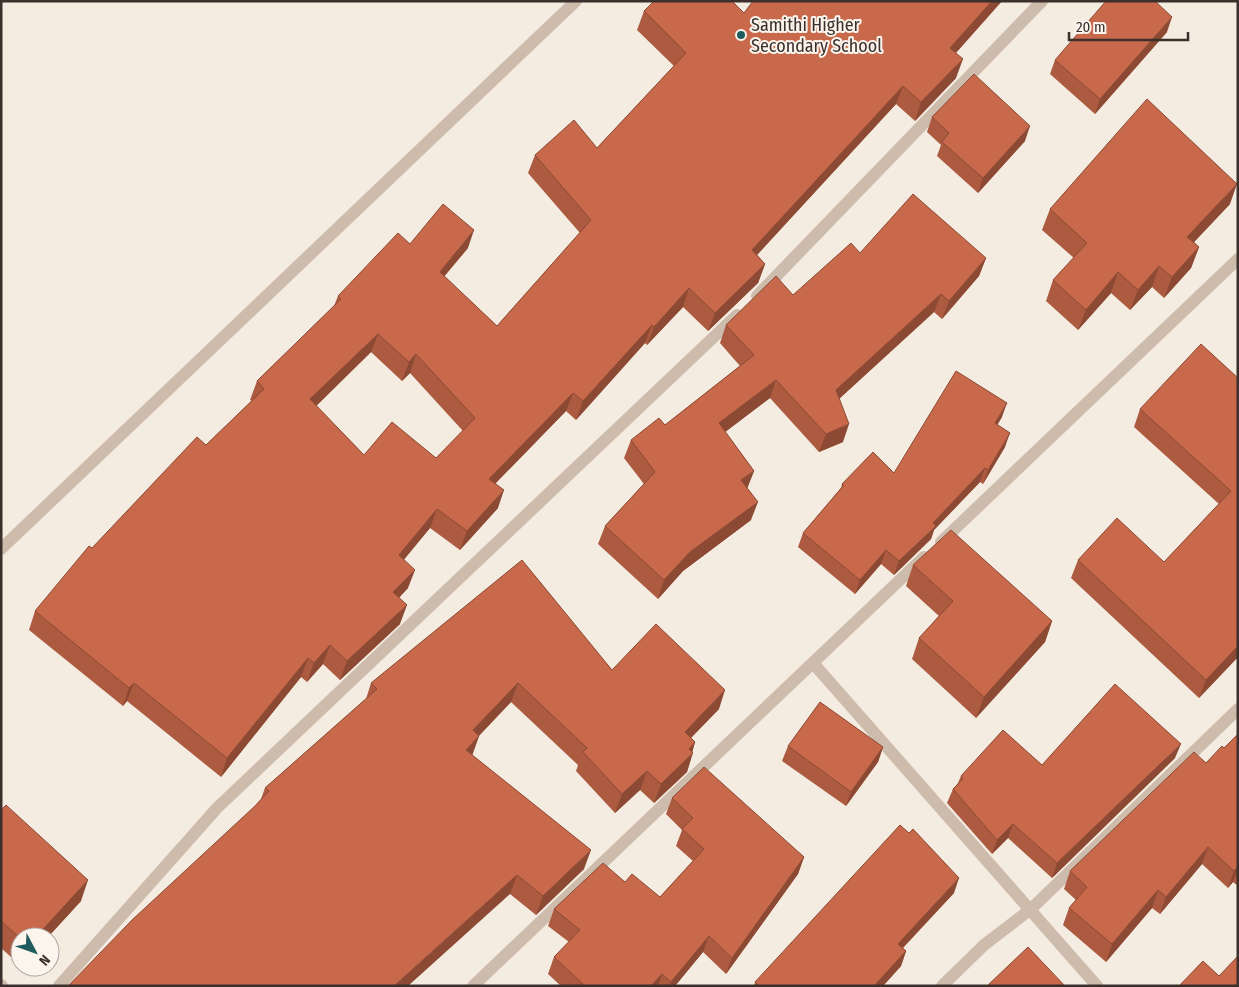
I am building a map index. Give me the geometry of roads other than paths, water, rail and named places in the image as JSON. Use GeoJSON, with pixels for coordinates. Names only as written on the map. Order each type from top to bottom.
{"type":"FeatureCollection","features":[{"type":"Feature","properties":{"kind":"street"},"geometry":{"type":"LineString","coordinates":[[1,549],[576,1]]}},
{"type":"Feature","properties":{"kind":"street"},"geometry":{"type":"LineString","coordinates":[[59,986],[217,808],[748,305],[1042,1]]}},
{"type":"Feature","properties":{"kind":"street"},"geometry":{"type":"LineString","coordinates":[[473,986],[1238,259]]}},
{"type":"Feature","properties":{"kind":"street"},"geometry":{"type":"LineString","coordinates":[[813,663],[1097,986]]}},
{"type":"Feature","properties":{"kind":"street"},"geometry":{"type":"LineString","coordinates":[[942,986],[984,945],[1031,909],[1238,709]]}},
{"type":"Feature","properties":{"kind":"place","name":"Samithi Higher Secondary School"},"geometry":{"type":"Point","coordinates":[741,35]}}]}
